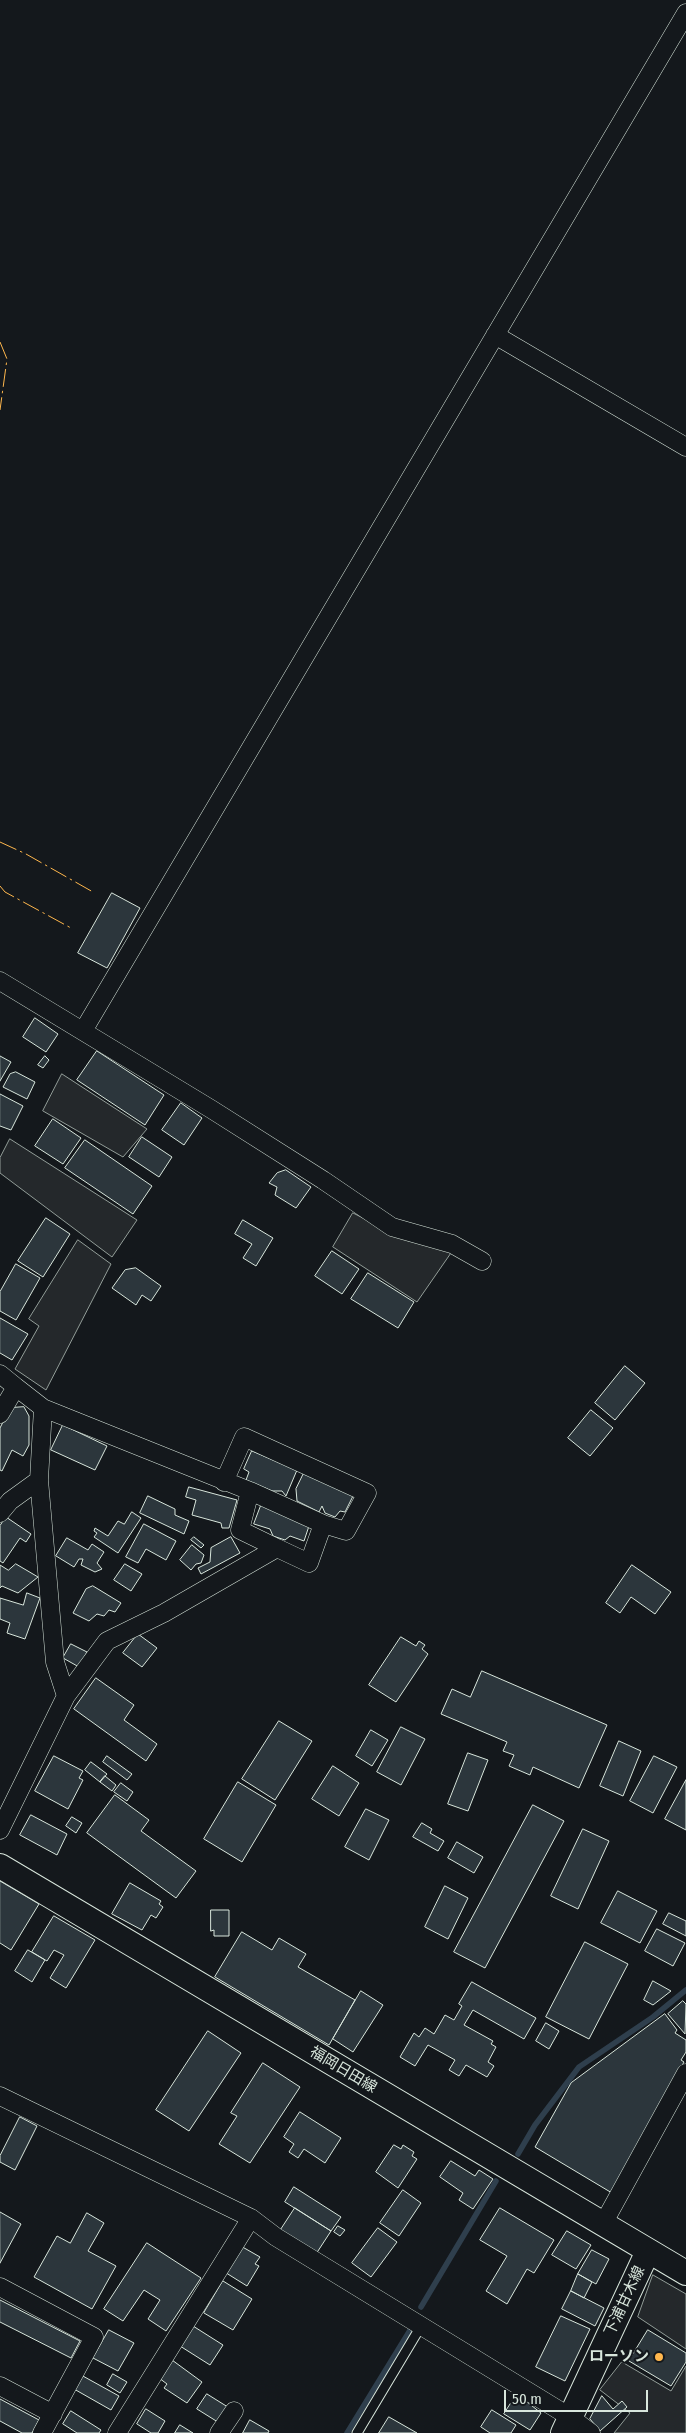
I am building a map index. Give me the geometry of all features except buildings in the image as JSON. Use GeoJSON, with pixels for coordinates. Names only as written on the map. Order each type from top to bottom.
{"type":"FeatureCollection","features":[{"type":"Feature","properties":{"kind":"main road","name":"福岡日田線"},"geometry":{"type":"LineString","coordinates":[[0,1866],[686,2273]]}},
{"type":"Feature","properties":{"kind":"main road","name":"下浦甘木線"},"geometry":{"type":"LineString","coordinates":[[566,2425],[648,2251]]}},
{"type":"Feature","properties":{"kind":"street"},"geometry":{"type":"LineString","coordinates":[[83,1031],[686,13]]}},
{"type":"Feature","properties":{"kind":"street"},"geometry":{"type":"LineString","coordinates":[[495,335],[686,447]]}},
{"type":"Feature","properties":{"kind":"street"},"geometry":{"type":"LineString","coordinates":[[0,981],[299,1164],[392,1227],[452,1244],[482,1261]]}},
{"type":"Feature","properties":{"kind":"street"},"geometry":{"type":"LineString","coordinates":[[0,1374],[43,1408],[224,1482],[250,1491],[323,1524],[346,1531],[367,1493],[244,1437],[224,1482]]}},
{"type":"Feature","properties":{"kind":"street"},"geometry":{"type":"LineString","coordinates":[[0,1414],[16,1386]]}},
{"type":"Feature","properties":{"kind":"street"},"geometry":{"type":"LineString","coordinates":[[43,1408],[39,1480],[55,1662],[66,1696]]}},
{"type":"Feature","properties":{"kind":"street"},"geometry":{"type":"LineString","coordinates":[[0,1513],[10,1501],[39,1480]]}},
{"type":"Feature","properties":{"kind":"street"},"geometry":{"type":"LineString","coordinates":[[250,1491],[240,1530],[309,1563],[323,1524]]}},
{"type":"Feature","properties":{"kind":"street"},"geometry":{"type":"LineString","coordinates":[[0,1830],[66,1696],[107,1642],[277,1548]]}},
{"type":"Feature","properties":{"kind":"street"},"geometry":{"type":"LineString","coordinates":[[603,2224],[686,2073]]}},
{"type":"Feature","properties":{"kind":"street"},"geometry":{"type":"LineString","coordinates":[[0,2096],[251,2218],[276,2237],[421,2326],[566,2425],[591,2433]]}},
{"type":"Feature","properties":{"kind":"street"},"geometry":{"type":"LineString","coordinates":[[117,2433],[251,2218]]}},
{"type":"Feature","properties":{"kind":"street"},"geometry":{"type":"LineString","coordinates":[[0,2287],[94,2337],[42,2433]]}},
{"type":"Feature","properties":{"kind":"street"},"geometry":{"type":"LineString","coordinates":[[0,2386],[53,2414]]}},
{"type":"Feature","properties":{"kind":"street"},"geometry":{"type":"LineString","coordinates":[[219,2433],[234,2411]]}},
{"type":"Feature","properties":{"kind":"lane"},"geometry":{"type":"LineString","coordinates":[[357,2433],[421,2326]]}},
{"type":"Feature","properties":{"kind":"shaded area"},"geometry":{"type":"Polygon","coordinates":[[[62,1074],[147,1129],[123,1157],[43,1111],[62,1074]]]}},
{"type":"Feature","properties":{"kind":"shaded area"},"geometry":{"type":"Polygon","coordinates":[[[10,1139],[137,1220],[112,1257],[0,1173],[0,1158],[10,1139]]]}},
{"type":"Feature","properties":{"kind":"shaded area"},"geometry":{"type":"Polygon","coordinates":[[[353,1213],[409,1241],[453,1250],[417,1302],[333,1247],[353,1213]]]}},
{"type":"Feature","properties":{"kind":"shaded area"},"geometry":{"type":"Polygon","coordinates":[[[78,1240],[111,1264],[46,1390],[15,1369],[39,1326],[29,1319],[78,1240]]]}},
{"type":"Feature","properties":{"kind":"shaded area"},"geometry":{"type":"Polygon","coordinates":[[[653,2275],[686,2294],[686,2349],[638,2317],[653,2275]]]}},
{"type":"Feature","properties":{"kind":"shaded area"},"geometry":{"type":"Polygon","coordinates":[[[622,2362],[671,2391],[686,2366],[686,2433],[614,2433],[630,2413],[600,2390],[622,2362]]]}},
{"type":"Feature","properties":{"kind":"waterway"},"geometry":{"type":"LineString","coordinates":[[518,2154],[535,2125],[579,2067],[653,2017],[686,1990]]}},
{"type":"Feature","properties":{"kind":"waterway"},"geometry":{"type":"LineString","coordinates":[[421,2307],[496,2181]]}},
{"type":"Feature","properties":{"kind":"waterway"},"geometry":{"type":"LineString","coordinates":[[347,2433],[412,2327]]}},
{"type":"Feature","properties":{"kind":"power"},"geometry":{"type":"LineString","coordinates":[[0,342],[7,359],[0,410]]}},
{"type":"Feature","properties":{"kind":"power"},"geometry":{"type":"LineString","coordinates":[[0,842],[26,854],[93,892]]}},
{"type":"Feature","properties":{"kind":"power"},"geometry":{"type":"LineString","coordinates":[[0,886],[5,892],[71,928]]}},
{"type":"Feature","properties":{"kind":"place","name":"ローソン"},"geometry":{"type":"Point","coordinates":[659,2357]}}]}
